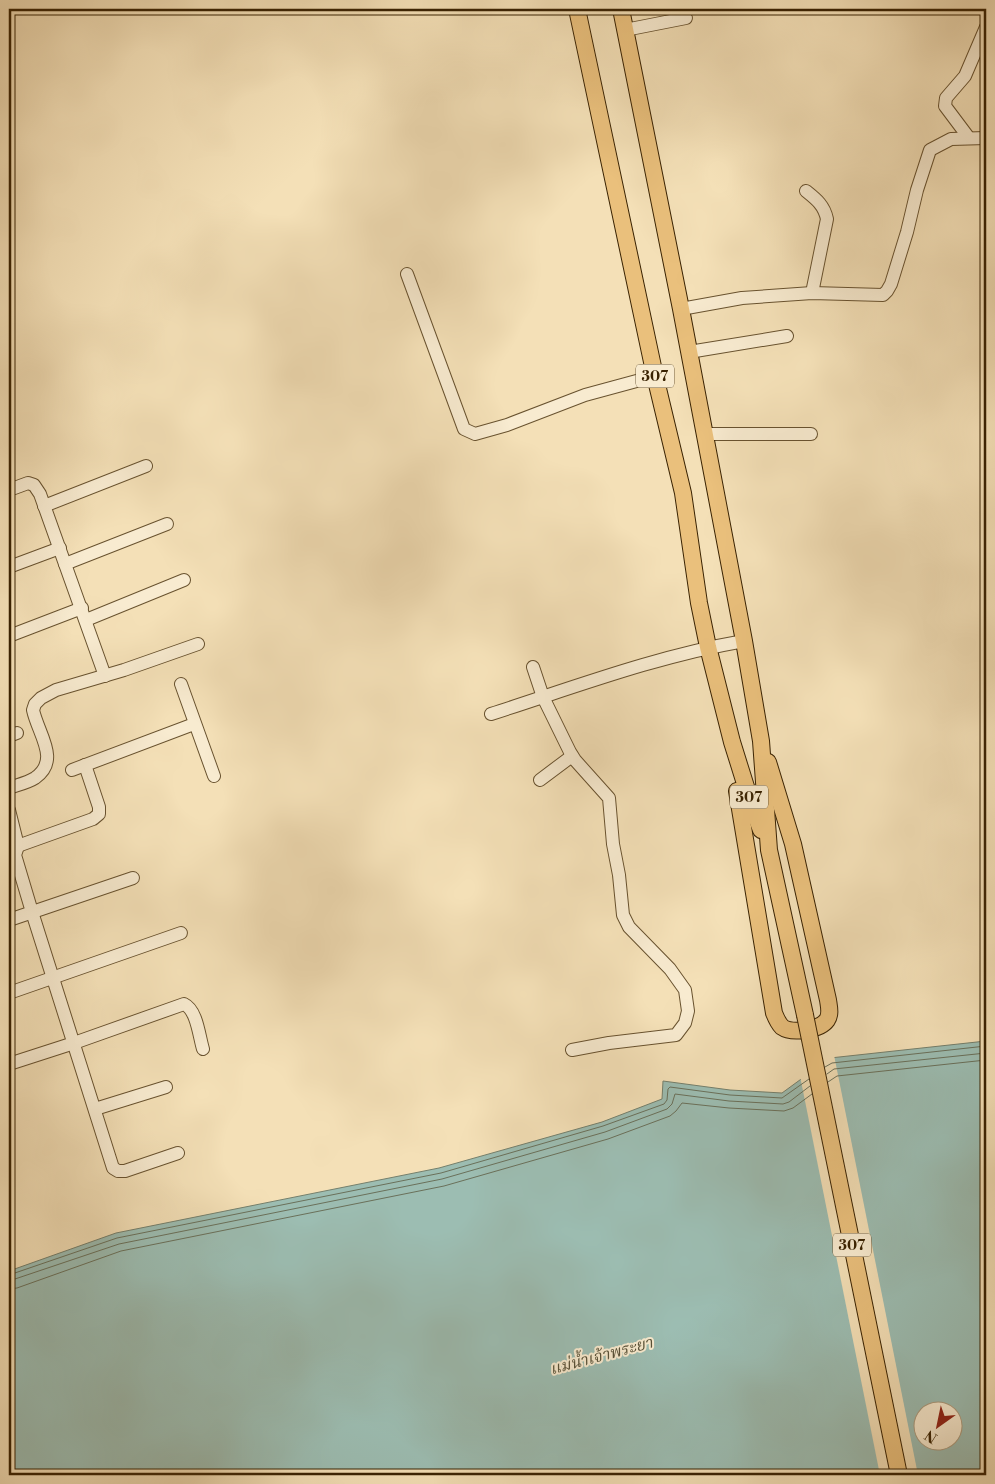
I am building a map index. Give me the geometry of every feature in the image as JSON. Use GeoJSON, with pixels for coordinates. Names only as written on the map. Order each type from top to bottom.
{"type":"FeatureCollection","features":[{"type":"Feature","properties":{"kind":"main road","name":"307"},"geometry":{"type":"LineString","coordinates":[[577,9],[655,376],[682,493],[699,603],[708,647],[732,742],[752,806],[769,850]]}},
{"type":"Feature","properties":{"kind":"main road","name":"307"},"geometry":{"type":"LineString","coordinates":[[621,9],[744,641],[761,741],[764,805],[769,850],[805,1015],[899,1475]]}},
{"type":"Feature","properties":{"kind":"main road"},"geometry":{"type":"LineString","coordinates":[[732,742],[737,786],[774,1013],[786,1029],[815,1028],[828,1019],[830,1012],[828,1000],[793,844],[761,741]]}},
{"type":"Feature","properties":{"kind":"street"},"geometry":{"type":"LineString","coordinates":[[625,30],[686,18]]}},
{"type":"Feature","properties":{"kind":"street"},"geometry":{"type":"LineString","coordinates":[[969,138],[945,106],[946,98],[965,76],[986,27]]}},
{"type":"Feature","properties":{"kind":"street"},"geometry":{"type":"LineString","coordinates":[[680,309],[742,298],[812,293],[883,295],[887,291],[907,232],[917,190],[930,150],[951,139],[986,138]]}},
{"type":"Feature","properties":{"kind":"street"},"geometry":{"type":"LineString","coordinates":[[806,191],[825,209],[827,218],[812,293]]}},
{"type":"Feature","properties":{"kind":"street"},"geometry":{"type":"LineString","coordinates":[[407,274],[464,429],[468,432],[475,434],[507,425],[585,395],[655,376]]}},
{"type":"Feature","properties":{"kind":"street"},"geometry":{"type":"LineString","coordinates":[[689,352],[787,336]]}},
{"type":"Feature","properties":{"kind":"street"},"geometry":{"type":"LineString","coordinates":[[704,434],[811,434]]}},
{"type":"Feature","properties":{"kind":"street"},"geometry":{"type":"LineString","coordinates":[[44,506],[146,466]]}},
{"type":"Feature","properties":{"kind":"street"},"geometry":{"type":"LineString","coordinates":[[9,490],[28,483],[34,485],[66,564],[105,676]]}},
{"type":"Feature","properties":{"kind":"street"},"geometry":{"type":"LineString","coordinates":[[66,564],[167,524]]}},
{"type":"Feature","properties":{"kind":"street"},"geometry":{"type":"LineString","coordinates":[[9,567],[60,548]]}},
{"type":"Feature","properties":{"kind":"street"},"geometry":{"type":"LineString","coordinates":[[9,636],[84,614],[184,580]]}},
{"type":"Feature","properties":{"kind":"street"},"geometry":{"type":"LineString","coordinates":[[491,714],[634,666],[708,647],[744,641]]}},
{"type":"Feature","properties":{"kind":"street"},"geometry":{"type":"LineString","coordinates":[[9,788],[33,779],[45,768],[49,758],[34,718],[33,710],[35,704],[41,698],[56,690],[105,676],[198,644]]}},
{"type":"Feature","properties":{"kind":"street"},"geometry":{"type":"LineString","coordinates":[[533,667],[544,697],[572,756],[610,798],[613,844],[619,875],[623,915],[629,927],[670,969],[684,990],[688,1011],[685,1024],[676,1035],[609,1043],[572,1050]]}},
{"type":"Feature","properties":{"kind":"street"},"geometry":{"type":"LineString","coordinates":[[181,684],[214,776]]}},
{"type":"Feature","properties":{"kind":"street"},"geometry":{"type":"LineString","coordinates":[[72,770],[194,724]]}},
{"type":"Feature","properties":{"kind":"street"},"geometry":{"type":"LineString","coordinates":[[540,780],[572,756]]}},
{"type":"Feature","properties":{"kind":"street"},"geometry":{"type":"LineString","coordinates":[[12,849],[94,819],[99,814],[100,807],[86,765]]}},
{"type":"Feature","properties":{"kind":"street"},"geometry":{"type":"LineString","coordinates":[[9,810],[12,849],[113,1168],[118,1172],[125,1171],[178,1153]]}},
{"type":"Feature","properties":{"kind":"street"},"geometry":{"type":"LineString","coordinates":[[9,920],[133,878]]}},
{"type":"Feature","properties":{"kind":"street"},"geometry":{"type":"LineString","coordinates":[[9,993],[181,933]]}},
{"type":"Feature","properties":{"kind":"street"},"geometry":{"type":"LineString","coordinates":[[9,1064],[184,1004],[192,1012],[203,1049]]}},
{"type":"Feature","properties":{"kind":"street"},"geometry":{"type":"LineString","coordinates":[[95,1109],[166,1087]]}},
{"type":"Feature","properties":{"kind":"water","name":"แม่น้ำเจ้าพระยา"},"geometry":{"type":"Polygon","coordinates":[[[986,1041],[986,1475],[9,1475],[9,1271],[116,1233],[439,1168],[602,1122],[662,1099],[663,1081],[730,1090],[782,1093],[830,1058],[986,1041]]]}},
{"type":"Feature","properties":{"kind":"pier"},"geometry":{"type":"Polygon","coordinates":[[[829,1055],[834,1055],[918,1475],[880,1475],[800,1076],[829,1055]]]}}]}
